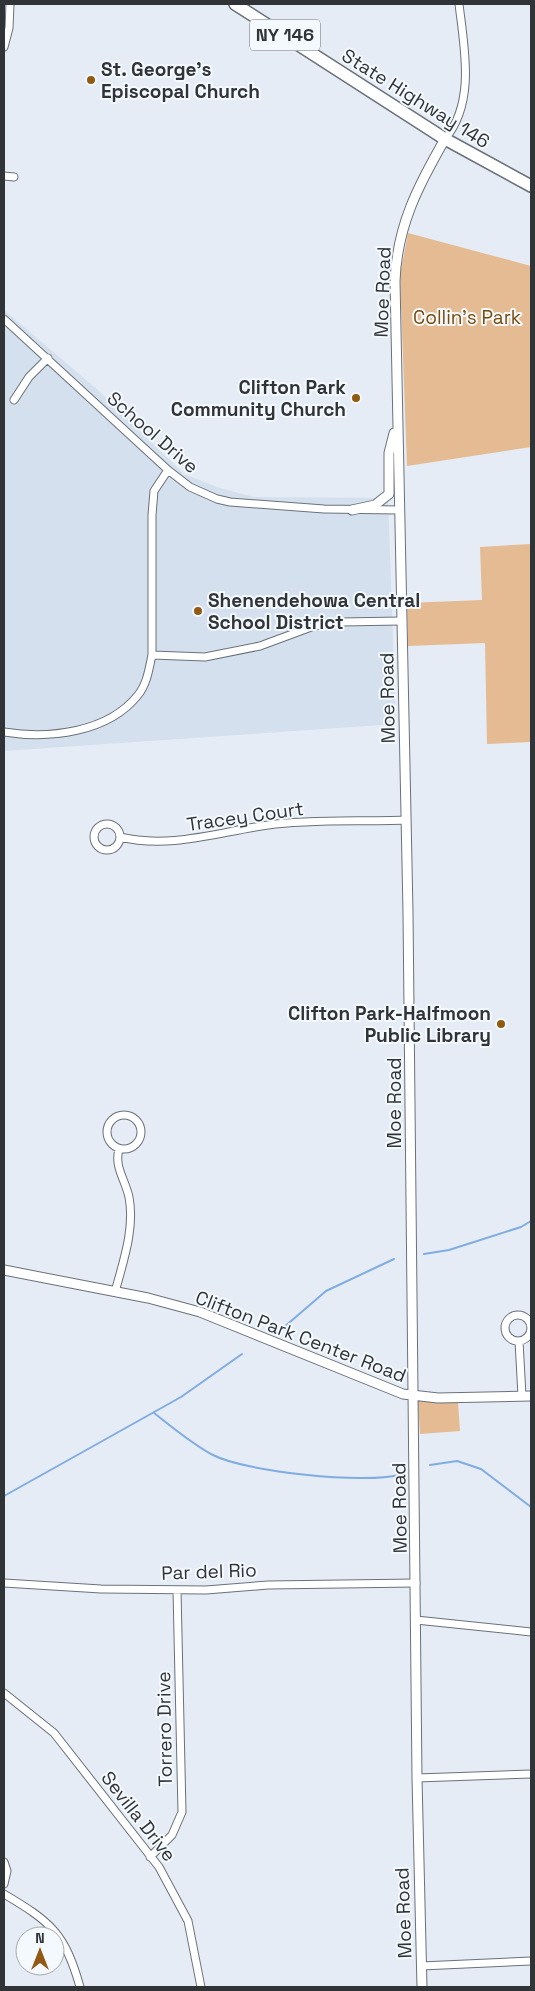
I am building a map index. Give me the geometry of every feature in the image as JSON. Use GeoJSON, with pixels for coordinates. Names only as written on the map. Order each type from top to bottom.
{"type":"FeatureCollection","features":[{"type":"Feature","properties":{"kind":"main road","name":"State Highway 146"},"geometry":{"type":"LineString","coordinates":[[235,4],[445,139],[531,186]]}},
{"type":"Feature","properties":{"kind":"street"},"geometry":{"type":"LineString","coordinates":[[4,47],[9,28],[10,4]]}},
{"type":"Feature","properties":{"kind":"street"},"geometry":{"type":"LineString","coordinates":[[445,139],[459,115],[464,94],[465,62],[459,4]]}},
{"type":"Feature","properties":{"kind":"street","name":"Moe Road"},"geometry":{"type":"LineString","coordinates":[[422,1987],[417,1778],[416,1583],[400,510],[397,424],[396,257],[403,223],[416,192],[445,139]]}},
{"type":"Feature","properties":{"kind":"street"},"geometry":{"type":"LineString","coordinates":[[4,176],[14,177]]}},
{"type":"Feature","properties":{"kind":"street","name":"School Drive"},"geometry":{"type":"LineString","coordinates":[[4,319],[168,470],[190,487],[217,499],[255,505],[352,510],[400,510]]}},
{"type":"Feature","properties":{"kind":"street"},"geometry":{"type":"LineString","coordinates":[[14,400],[29,377],[48,358]]}},
{"type":"Feature","properties":{"kind":"street"},"geometry":{"type":"LineString","coordinates":[[352,510],[376,505],[389,494],[390,452],[397,424]]}},
{"type":"Feature","properties":{"kind":"street"},"geometry":{"type":"LineString","coordinates":[[4,732],[52,733],[77,730],[104,723],[116,716],[139,694],[148,676],[152,656],[152,515],[154,491],[168,470]]}},
{"type":"Feature","properties":{"kind":"street"},"geometry":{"type":"LineString","coordinates":[[152,656],[205,657],[260,646],[314,626],[341,622],[401,622]]}},
{"type":"Feature","properties":{"kind":"street","name":"Tracey Court"},"geometry":{"type":"LineString","coordinates":[[120,837],[152,842],[178,841],[268,825],[405,820]]}},
{"type":"Feature","properties":{"kind":"street"},"geometry":{"type":"LineString","coordinates":[[129,1116],[136,1120],[140,1127],[140,1139],[131,1148],[119,1149],[109,1141],[107,1129],[110,1122],[117,1117],[129,1116]]}},
{"type":"Feature","properties":{"kind":"street"},"geometry":{"type":"LineString","coordinates":[[115,1292],[130,1230],[129,1196],[117,1164],[119,1149]]}},
{"type":"Feature","properties":{"kind":"street","name":"Clifton Park Center Road"},"geometry":{"type":"LineString","coordinates":[[4,1270],[172,1304],[227,1321],[390,1389],[413,1396],[438,1398],[527,1396]]}},
{"type":"Feature","properties":{"kind":"street"},"geometry":{"type":"LineString","coordinates":[[519,1341],[527,1396]]}},
{"type":"Feature","properties":{"kind":"street","name":"Par del Rio"},"geometry":{"type":"LineString","coordinates":[[4,1583],[101,1589],[177,1590],[268,1585],[416,1583]]}},
{"type":"Feature","properties":{"kind":"street","name":"Torrero Drive"},"geometry":{"type":"LineString","coordinates":[[150,1857],[172,1835],[182,1812],[177,1590]]}},
{"type":"Feature","properties":{"kind":"street"},"geometry":{"type":"LineString","coordinates":[[416,1620],[531,1632]]}},
{"type":"Feature","properties":{"kind":"street","name":"Sevilla Drive"},"geometry":{"type":"LineString","coordinates":[[4,1693],[54,1733],[159,1867],[183,1908],[188,1921],[200,1987]]}},
{"type":"Feature","properties":{"kind":"street"},"geometry":{"type":"LineString","coordinates":[[417,1778],[531,1774]]}},
{"type":"Feature","properties":{"kind":"street"},"geometry":{"type":"LineString","coordinates":[[4,1862],[7,1871],[4,1884]]}},
{"type":"Feature","properties":{"kind":"street"},"geometry":{"type":"LineString","coordinates":[[4,1894],[35,1913],[54,1928],[69,1954],[80,1987]]}},
{"type":"Feature","properties":{"kind":"street"},"geometry":{"type":"LineString","coordinates":[[421,1966],[531,1961]]}},
{"type":"Feature","properties":{"kind":"shaded area","name":"Shenendehowa Central School District"},"geometry":{"type":"Polygon","coordinates":[[[4,310],[98,390],[184,474],[220,488],[254,497],[388,498],[396,724],[4,751],[4,310]]]}},
{"type":"Feature","properties":{"kind":"green space","name":"Collin's Park"},"geometry":{"type":"Polygon","coordinates":[[[408,233],[531,266],[531,447],[407,466],[400,275],[408,233]]]}},
{"type":"Feature","properties":{"kind":"green space"},"geometry":{"type":"Polygon","coordinates":[[[531,544],[531,742],[487,744],[485,643],[408,646],[407,603],[482,600],[480,547],[531,544]]]}},
{"type":"Feature","properties":{"kind":"green space"},"geometry":{"type":"Polygon","coordinates":[[[418,1401],[458,1403],[460,1431],[420,1434],[418,1401]]]}},
{"type":"Feature","properties":{"kind":"waterway"},"geometry":{"type":"LineString","coordinates":[[424,1254],[449,1250],[521,1227],[531,1221]]}},
{"type":"Feature","properties":{"kind":"waterway"},"geometry":{"type":"LineString","coordinates":[[283,1328],[326,1291],[394,1259]]}},
{"type":"Feature","properties":{"kind":"waterway"},"geometry":{"type":"LineString","coordinates":[[4,1496],[181,1397],[242,1354]]}},
{"type":"Feature","properties":{"kind":"waterway"},"geometry":{"type":"LineString","coordinates":[[154,1413],[197,1446],[213,1455],[251,1467],[333,1477],[360,1478],[399,1475]]}},
{"type":"Feature","properties":{"kind":"waterway"},"geometry":{"type":"LineString","coordinates":[[430,1465],[457,1461],[481,1469],[531,1507]]}},
{"type":"Feature","properties":{"kind":"place","name":"St. George's Episcopal Church"},"geometry":{"type":"Point","coordinates":[91,80]}},
{"type":"Feature","properties":{"kind":"place","name":"Clifton Park Community Church"},"geometry":{"type":"Point","coordinates":[356,398]}},
{"type":"Feature","properties":{"kind":"place","name":"Shenendehowa Central School District"},"geometry":{"type":"Point","coordinates":[198,611]}},
{"type":"Feature","properties":{"kind":"place","name":"Clifton Park-Halfmoon Public Library"},"geometry":{"type":"Point","coordinates":[501,1024]}}]}
